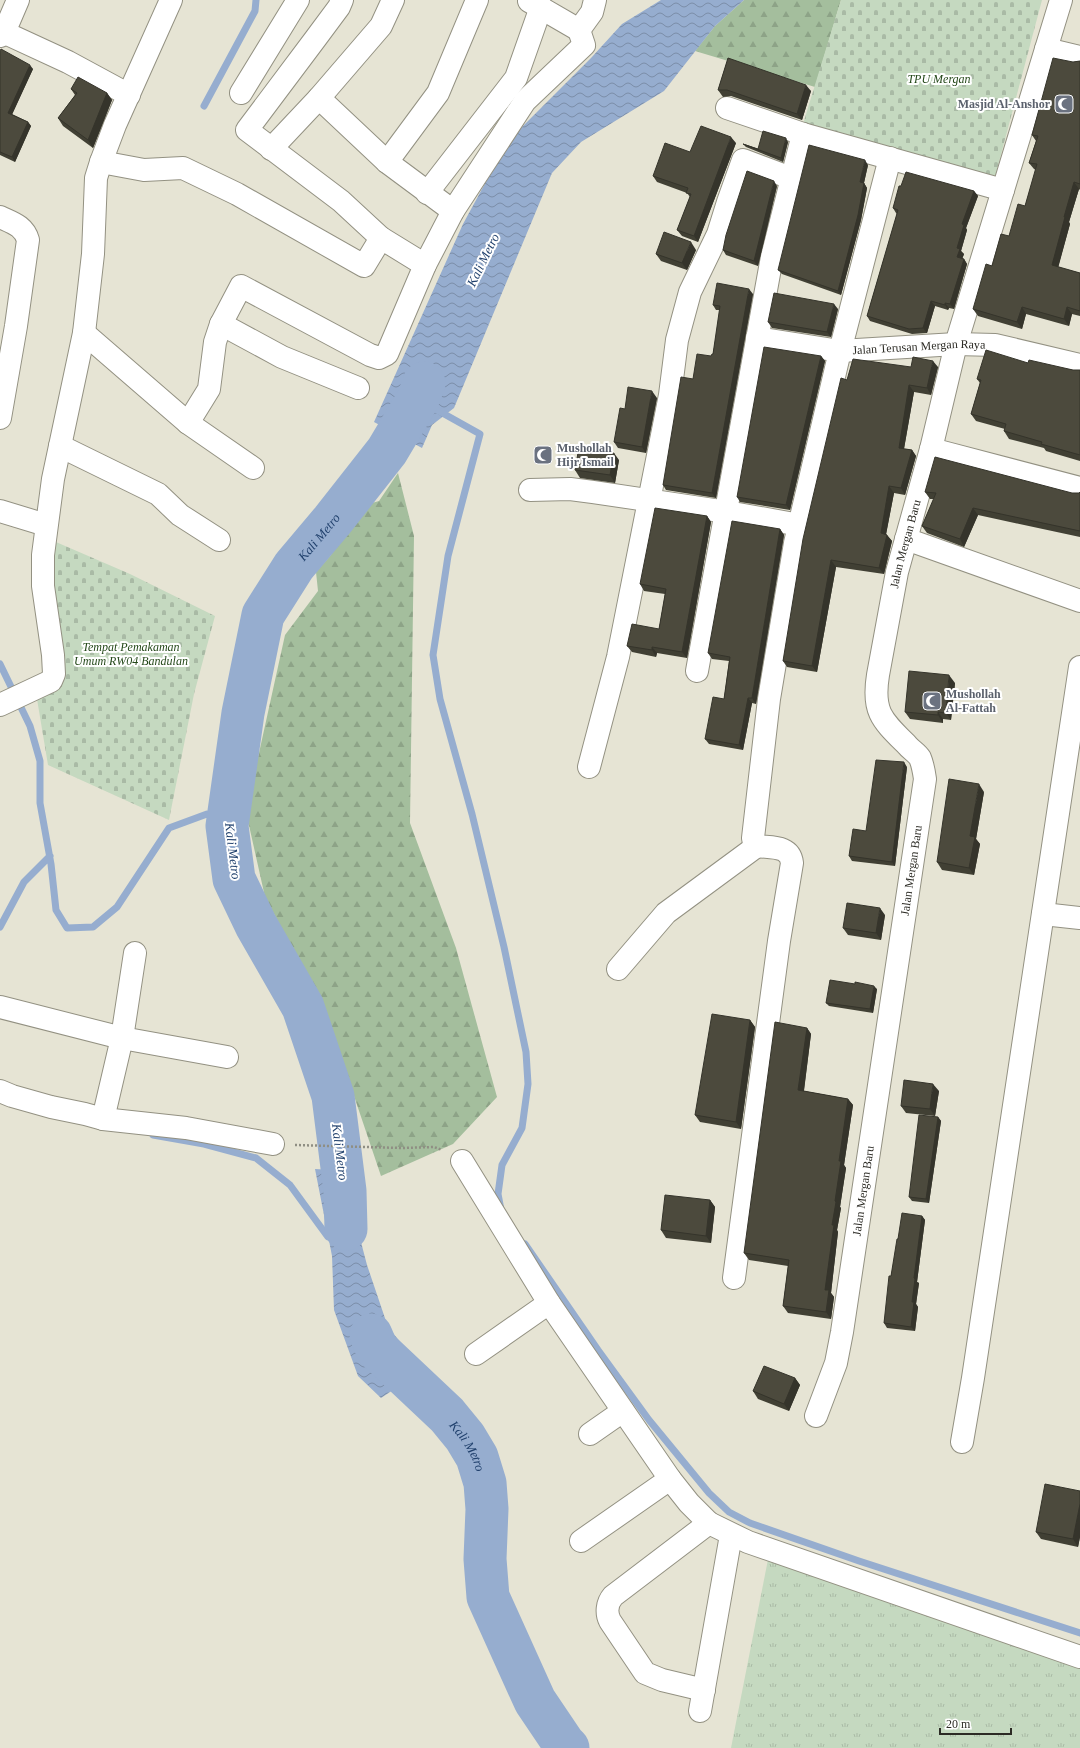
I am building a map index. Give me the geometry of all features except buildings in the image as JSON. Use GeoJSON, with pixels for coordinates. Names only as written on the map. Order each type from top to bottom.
{"type":"FeatureCollection","features":[{"type":"Feature","properties":{"kind":"street"},"geometry":{"type":"LineString","coordinates":[[18,0],[3,26],[129,95]]}},
{"type":"Feature","properties":{"kind":"street"},"geometry":{"type":"LineString","coordinates":[[0,705],[51,680],[54,674],[53,655],[43,586],[43,555],[46,525],[60,446],[84,333],[93,254],[96,178],[101,162],[129,95],[171,0]]}},
{"type":"Feature","properties":{"kind":"street"},"geometry":{"type":"LineString","coordinates":[[241,93],[298,0]]}},
{"type":"Feature","properties":{"kind":"street"},"geometry":{"type":"LineString","coordinates":[[342,0],[339,7],[247,130],[341,201],[381,238],[425,265]]}},
{"type":"Feature","properties":{"kind":"street"},"geometry":{"type":"LineString","coordinates":[[271,149],[319,98],[381,26],[393,0]]}},
{"type":"Feature","properties":{"kind":"street"},"geometry":{"type":"LineString","coordinates":[[387,162],[438,93],[477,0]]}},
{"type":"Feature","properties":{"kind":"street"},"geometry":{"type":"LineString","coordinates":[[579,30],[592,12],[595,0]]}},
{"type":"Feature","properties":{"kind":"street","name":"Jalan Mergan Baru"},"geometry":{"type":"LineString","coordinates":[[816,1416],[836,1363],[842,1332],[925,779],[919,757],[888,726],[878,708],[876,697],[878,675],[898,572],[931,449],[956,344],[1061,0]]}},
{"type":"Feature","properties":{"kind":"street"},"geometry":{"type":"LineString","coordinates":[[188,423],[209,389],[215,342],[222,324],[241,286],[370,355],[379,358],[387,354],[425,265],[453,212],[525,101],[584,45],[579,30],[534,4],[516,78],[427,193]]}},
{"type":"Feature","properties":{"kind":"street"},"geometry":{"type":"LineString","coordinates":[[1046,49],[1080,57]]}},
{"type":"Feature","properties":{"kind":"street"},"geometry":{"type":"LineString","coordinates":[[319,98],[387,162],[453,212]]}},
{"type":"Feature","properties":{"kind":"street"},"geometry":{"type":"LineString","coordinates":[[727,108],[803,134],[1003,190]]}},
{"type":"Feature","properties":{"kind":"street"},"geometry":{"type":"LineString","coordinates":[[697,671],[772,257],[803,134]]}},
{"type":"Feature","properties":{"kind":"street"},"geometry":{"type":"LineString","coordinates":[[734,1278],[779,941],[792,863],[792,857],[786,851],[758,846],[754,843],[753,838],[769,699],[795,543],[840,351],[890,158]]}},
{"type":"Feature","properties":{"kind":"street"},"geometry":{"type":"LineString","coordinates":[[589,767],[618,657],[670,395],[677,340],[690,292],[718,234],[743,160],[791,178]]}},
{"type":"Feature","properties":{"kind":"street"},"geometry":{"type":"LineString","coordinates":[[101,162],[144,170],[183,168],[238,194],[364,266],[381,238]]}},
{"type":"Feature","properties":{"kind":"street"},"geometry":{"type":"LineString","coordinates":[[0,217],[17,224],[26,232],[28,240],[8,324],[0,418]]}},
{"type":"Feature","properties":{"kind":"street"},"geometry":{"type":"LineString","coordinates":[[222,324],[282,357],[358,388]]}},
{"type":"Feature","properties":{"kind":"street"},"geometry":{"type":"LineString","coordinates":[[84,333],[188,423],[253,468]]}},
{"type":"Feature","properties":{"kind":"street","name":"Jalan Terusan Mergan Raya"},"geometry":{"type":"LineString","coordinates":[[758,338],[840,351],[956,344],[995,345],[1080,365]]}},
{"type":"Feature","properties":{"kind":"street"},"geometry":{"type":"LineString","coordinates":[[60,446],[158,494],[180,515],[220,540]]}},
{"type":"Feature","properties":{"kind":"street"},"geometry":{"type":"LineString","coordinates":[[931,449],[1080,488]]}},
{"type":"Feature","properties":{"kind":"street"},"geometry":{"type":"LineString","coordinates":[[530,490],[570,489],[727,512],[800,525]]}},
{"type":"Feature","properties":{"kind":"street"},"geometry":{"type":"LineString","coordinates":[[0,511],[46,525]]}},
{"type":"Feature","properties":{"kind":"street"},"geometry":{"type":"LineString","coordinates":[[906,539],[1080,601]]}},
{"type":"Feature","properties":{"kind":"street"},"geometry":{"type":"LineString","coordinates":[[962,1442],[973,1378],[1080,667]]}},
{"type":"Feature","properties":{"kind":"street"},"geometry":{"type":"LineString","coordinates":[[618,969],[666,913],[758,846]]}},
{"type":"Feature","properties":{"kind":"street"},"geometry":{"type":"LineString","coordinates":[[1043,914],[1080,918]]}},
{"type":"Feature","properties":{"kind":"street"},"geometry":{"type":"LineString","coordinates":[[103,1119],[122,1038],[135,953]]}},
{"type":"Feature","properties":{"kind":"street"},"geometry":{"type":"LineString","coordinates":[[0,1007],[122,1038],[227,1057]]}},
{"type":"Feature","properties":{"kind":"street"},"geometry":{"type":"LineString","coordinates":[[0,1091],[51,1107],[103,1119],[186,1128],[273,1144]]}},
{"type":"Feature","properties":{"kind":"street"},"geometry":{"type":"LineString","coordinates":[[462,1161],[550,1303],[623,1411],[670,1479],[709,1523],[731,1535],[790,1557],[1080,1657]]}},
{"type":"Feature","properties":{"kind":"street"},"geometry":{"type":"LineString","coordinates":[[476,1354],[550,1303]]}},
{"type":"Feature","properties":{"kind":"street"},"geometry":{"type":"LineString","coordinates":[[590,1434],[623,1411]]}},
{"type":"Feature","properties":{"kind":"street"},"geometry":{"type":"LineString","coordinates":[[581,1542],[670,1479]]}},
{"type":"Feature","properties":{"kind":"street"},"geometry":{"type":"LineString","coordinates":[[709,1523],[613,1596],[610,1600],[607,1612],[610,1621],[645,1673],[702,1700],[731,1535]]}},
{"type":"Feature","properties":{"kind":"path"},"geometry":{"type":"LineString","coordinates":[[273,1144],[402,1148],[434,1147],[456,1155],[462,1161]]}},
{"type":"Feature","properties":{"kind":"green space"},"geometry":{"type":"Polygon","coordinates":[[[744,0],[841,0],[815,87],[695,51],[715,26],[744,0]]]}},
{"type":"Feature","properties":{"kind":"green space","name":"TPU Mergan"},"geometry":{"type":"Polygon","coordinates":[[[841,0],[1042,0],[995,177],[803,124],[841,0]]]}},
{"type":"Feature","properties":{"kind":"green space"},"geometry":{"type":"Polygon","coordinates":[[[398,473],[414,536],[410,823],[456,948],[497,1097],[453,1144],[381,1176],[325,1010],[265,897],[246,812],[285,635],[318,591],[316,572],[331,555],[340,512],[379,501],[398,473]]]}},
{"type":"Feature","properties":{"kind":"green space","name":"Tempat Pemakaman Umum RW04 Bandulan"},"geometry":{"type":"Polygon","coordinates":[[[49,539],[130,574],[215,616],[194,694],[169,820],[48,765],[36,693],[56,683],[49,539]]]}},
{"type":"Feature","properties":{"kind":"green space"},"geometry":{"type":"Polygon","coordinates":[[[771,1544],[1080,1647],[1080,1748],[731,1748],[771,1544]]]}},
{"type":"Feature","properties":{"kind":"water"},"geometry":{"type":"Polygon","coordinates":[[[661,0],[744,0],[715,26],[664,91],[581,142],[552,173],[454,408],[432,425],[422,448],[374,422],[463,224],[508,141],[591,58],[622,24],[661,0]]]}},
{"type":"Feature","properties":{"kind":"water"},"geometry":{"type":"Polygon","coordinates":[[[315,1169],[350,1171],[356,1223],[367,1265],[388,1327],[423,1370],[381,1398],[358,1376],[334,1310],[332,1256],[315,1169]]]}},
{"type":"Feature","properties":{"kind":"waterway"},"geometry":{"type":"LineString","coordinates":[[204,106],[255,11],[256,0]]}},
{"type":"Feature","properties":{"kind":"waterway","name":"Kali Metro"},"geometry":{"type":"LineString","coordinates":[[346,1229],[345,1191],[333,1096],[303,1007],[256,925],[234,879],[227,826],[243,713],[263,615],[294,566],[332,521],[387,451],[418,399],[424,383]]}},
{"type":"Feature","properties":{"kind":"waterway"},"geometry":{"type":"LineString","coordinates":[[437,410],[480,434],[448,556],[433,655],[440,699],[472,814],[504,947],[526,1052],[528,1084],[522,1128],[502,1165],[498,1194],[501,1210]]}},
{"type":"Feature","properties":{"kind":"waterway"},"geometry":{"type":"LineString","coordinates":[[0,664],[30,726],[40,761],[40,803],[51,864],[56,910],[67,928],[93,927],[117,907],[169,828],[207,814],[227,826]]}},
{"type":"Feature","properties":{"kind":"waterway"},"geometry":{"type":"LineString","coordinates":[[0,927],[24,882],[50,856]]}},
{"type":"Feature","properties":{"kind":"waterway"},"geometry":{"type":"LineString","coordinates":[[153,1135],[204,1144],[256,1158],[290,1185],[328,1237],[337,1235]]}},
{"type":"Feature","properties":{"kind":"waterway"},"geometry":{"type":"LineString","coordinates":[[525,1244],[598,1350],[649,1420],[709,1493],[729,1512],[750,1523],[859,1561],[1080,1633]]}},
{"type":"Feature","properties":{"kind":"waterway","name":"Kali Metro"},"geometry":{"type":"LineString","coordinates":[[371,1335],[377,1349],[447,1415],[465,1437],[477,1457],[485,1483],[487,1509],[485,1559],[488,1597],[535,1701],[568,1748]]}},
{"type":"Feature","properties":{"kind":"place","name":"Masjid Al-Anshor"},"geometry":{"type":"Point","coordinates":[1064,104]}},
{"type":"Feature","properties":{"kind":"place","name":"Mushollah Hijr Ismail"},"geometry":{"type":"Point","coordinates":[543,455]}},
{"type":"Feature","properties":{"kind":"place","name":"Mushollah Al-Fattah"},"geometry":{"type":"Point","coordinates":[932,701]}}]}
